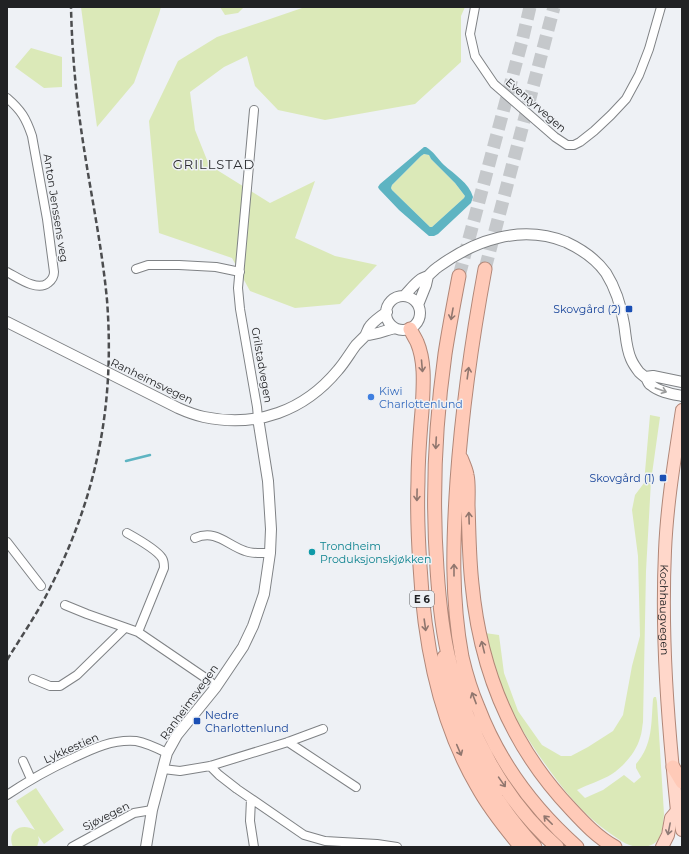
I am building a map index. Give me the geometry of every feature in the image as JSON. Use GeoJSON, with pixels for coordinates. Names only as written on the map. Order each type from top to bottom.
{"type":"FeatureCollection","features":[{"type":"Feature","properties":{"kind":"highway"},"geometry":{"type":"LineString","coordinates":[[485,269],[465,396],[454,517],[454,579],[459,639],[471,690],[493,743],[528,796],[544,815],[577,847]]}},
{"type":"Feature","properties":{"kind":"highway","name":"E 6"},"geometry":{"type":"LineString","coordinates":[[459,276],[445,354],[436,440],[434,504],[435,537],[444,629],[450,661],[459,693],[482,748],[498,776],[516,802],[557,847]]}},
{"type":"Feature","properties":{"kind":"highway","name":"E 6"},"geometry":{"type":"LineString","coordinates":[[410,329],[417,342],[422,361],[423,396],[418,480],[418,538],[423,612],[431,665],[439,698],[450,730],[462,757],[477,787],[507,830],[521,847]]}},
{"type":"Feature","properties":{"kind":"highway"},"geometry":{"type":"LineString","coordinates":[[459,454],[467,475],[470,556],[475,610],[485,657],[498,698],[524,748],[550,786],[579,817],[595,832],[615,847]]}},
{"type":"Feature","properties":{"kind":"highway","name":"E 6"},"geometry":{"type":"LineString","coordinates":[[444,629],[444,680],[459,728],[471,754],[493,794],[512,820],[535,847]]}},
{"type":"Feature","properties":{"kind":"highway"},"geometry":{"type":"LineString","coordinates":[[673,767],[682,782]]}},
{"type":"Feature","properties":{"kind":"main road","name":"Kochhaugvegen"},"geometry":{"type":"LineString","coordinates":[[682,410],[668,502],[664,581],[667,701],[677,811],[682,830]]}},
{"type":"Feature","properties":{"kind":"main road","name":"Kochhaugvegen"},"geometry":{"type":"LineString","coordinates":[[662,847],[668,835],[671,818],[677,811]]}},
{"type":"Feature","properties":{"kind":"street","name":"Eventyrvegen"},"geometry":{"type":"LineString","coordinates":[[475,7],[470,34],[475,56],[494,84],[555,137],[567,145],[574,145],[594,131],[626,99],[639,75],[649,49],[661,7]]}},
{"type":"Feature","properties":{"kind":"street","name":"Anton Jenssens veg"},"geometry":{"type":"LineString","coordinates":[[7,98],[21,112],[29,125],[32,136],[47,219],[54,272],[53,279],[43,286],[32,285],[7,272]]}},
{"type":"Feature","properties":{"kind":"street","name":"Grilstadvegen"},"geometry":{"type":"LineString","coordinates":[[254,110],[238,288],[240,309],[258,418],[283,412],[306,400],[321,389],[366,335],[369,326],[387,312]]}},
{"type":"Feature","properties":{"kind":"street"},"geometry":{"type":"LineString","coordinates":[[404,296],[421,279],[428,276],[436,268],[457,255],[486,242],[507,236],[527,234],[549,236],[571,244],[589,255],[601,267],[618,297],[630,355],[636,368],[646,377],[650,385],[682,396]]}},
{"type":"Feature","properties":{"kind":"street"},"geometry":{"type":"LineString","coordinates":[[136,269],[148,265],[179,265],[216,267],[240,272]]}},
{"type":"Feature","properties":{"kind":"street"},"geometry":{"type":"LineString","coordinates":[[418,305],[428,276]]}},
{"type":"Feature","properties":{"kind":"street"},"geometry":{"type":"LineString","coordinates":[[399,296],[411,298],[418,305],[421,314],[419,320],[415,326],[410,329],[398,329],[388,322],[387,312],[389,304],[399,296]]}},
{"type":"Feature","properties":{"kind":"street","name":"Ranheimsvegen"},"geometry":{"type":"LineString","coordinates":[[7,322],[184,411],[203,417],[217,419],[239,420],[258,418],[268,480],[271,529],[270,553],[264,594],[253,626],[243,647],[216,687],[177,735],[167,753],[152,810],[146,847]]}},
{"type":"Feature","properties":{"kind":"street"},"geometry":{"type":"LineString","coordinates":[[366,335],[373,335],[396,328]]}},
{"type":"Feature","properties":{"kind":"street"},"geometry":{"type":"LineString","coordinates":[[646,377],[654,376],[682,382]]}},
{"type":"Feature","properties":{"kind":"street"},"geometry":{"type":"LineString","coordinates":[[127,533],[160,555],[163,560],[164,568],[138,632]]}},
{"type":"Feature","properties":{"kind":"street"},"geometry":{"type":"LineString","coordinates":[[195,538],[202,535],[212,535],[245,551],[253,553],[270,553]]}},
{"type":"Feature","properties":{"kind":"street"},"geometry":{"type":"LineString","coordinates":[[7,542],[41,586]]}},
{"type":"Feature","properties":{"kind":"street"},"geometry":{"type":"LineString","coordinates":[[65,605],[138,632],[207,679],[216,687]]}},
{"type":"Feature","properties":{"kind":"street"},"geometry":{"type":"LineString","coordinates":[[33,679],[50,686],[60,686],[77,675],[125,628]]}},
{"type":"Feature","properties":{"kind":"street"},"geometry":{"type":"LineString","coordinates":[[163,769],[180,770],[210,766],[323,730]]}},
{"type":"Feature","properties":{"kind":"street","name":"Lykkestien"},"geometry":{"type":"LineString","coordinates":[[7,794],[31,779],[98,746],[115,742],[135,741],[157,747],[167,753]]}},
{"type":"Feature","properties":{"kind":"street"},"geometry":{"type":"LineString","coordinates":[[288,742],[356,788]]}},
{"type":"Feature","properties":{"kind":"street"},"geometry":{"type":"LineString","coordinates":[[24,761],[31,779]]}},
{"type":"Feature","properties":{"kind":"street"},"geometry":{"type":"LineString","coordinates":[[210,766],[219,775],[251,799],[304,835],[325,841],[377,844],[397,847]]}},
{"type":"Feature","properties":{"kind":"street"},"geometry":{"type":"LineString","coordinates":[[251,799],[250,821],[254,847]]}},
{"type":"Feature","properties":{"kind":"street","name":"Sjøvegen"},"geometry":{"type":"LineString","coordinates":[[72,847],[134,812],[152,810]]}},
{"type":"Feature","properties":{"kind":"green space"},"geometry":{"type":"Polygon","coordinates":[[[81,7],[161,7],[134,83],[97,127],[81,7]]]}},
{"type":"Feature","properties":{"kind":"green space"},"geometry":{"type":"Polygon","coordinates":[[[220,7],[244,7],[238,13],[225,15],[220,7]]]}},
{"type":"Feature","properties":{"kind":"green space"},"geometry":{"type":"Polygon","coordinates":[[[305,7],[465,7],[461,16],[461,62],[415,104],[325,120],[278,110],[255,86],[247,56],[224,67],[190,92],[195,130],[209,165],[270,203],[315,181],[295,238],[335,256],[377,265],[340,304],[295,308],[250,291],[232,258],[159,233],[149,121],[178,61],[217,37],[305,7]]]}},
{"type":"Feature","properties":{"kind":"green space"},"geometry":{"type":"Polygon","coordinates":[[[31,48],[62,57],[62,87],[44,88],[15,67],[31,48]]]}},
{"type":"Feature","properties":{"kind":"green space"},"geometry":{"type":"Polygon","coordinates":[[[424,154],[429,155],[465,196],[432,227],[430,227],[391,188],[392,185],[424,154]]]}},
{"type":"Feature","properties":{"kind":"green space"},"geometry":{"type":"Polygon","coordinates":[[[650,415],[660,417],[651,481],[646,571],[643,722],[641,734],[633,753],[621,767],[612,774],[577,790],[585,798],[603,790],[624,775],[634,783],[641,777],[636,768],[636,764],[646,749],[650,733],[653,699],[656,697],[664,814],[662,828],[657,841],[652,845],[641,847],[625,843],[600,826],[589,817],[554,776],[538,754],[509,708],[497,677],[485,633],[499,635],[504,673],[518,711],[542,745],[561,756],[571,756],[613,731],[623,715],[632,666],[640,636],[638,556],[632,510],[635,495],[644,483],[650,415]]]}},
{"type":"Feature","properties":{"kind":"green space"},"geometry":{"type":"Polygon","coordinates":[[[36,788],[64,830],[44,844],[38,836],[39,840],[37,847],[13,847],[11,841],[13,832],[25,827],[35,830],[16,801],[36,788]]]}},
{"type":"Feature","properties":{"kind":"water"},"geometry":{"type":"Polygon","coordinates":[[[424,147],[426,147],[465,183],[473,197],[471,203],[438,234],[429,236],[399,210],[379,189],[378,187],[424,147]],[[424,154],[421,156],[392,185],[391,188],[430,227],[432,227],[465,196],[429,155],[424,154]]]}},
{"type":"Feature","properties":{"kind":"waterway"},"geometry":{"type":"LineString","coordinates":[[126,461],[150,455]]}},
{"type":"Feature","properties":{"kind":"tunnel"},"geometry":{"type":"LineString","coordinates":[[459,276],[530,7]]}},
{"type":"Feature","properties":{"kind":"tunnel"},"geometry":{"type":"LineString","coordinates":[[485,269],[554,7]]}},
{"type":"Feature","properties":{"kind":"railway"},"geometry":{"type":"LineString","coordinates":[[7,660],[34,617],[66,555],[91,485],[105,413],[109,339],[107,300],[78,108],[73,58],[71,7]]}},
{"type":"Feature","properties":{"kind":"place","name":"Skovgård (2)"},"geometry":{"type":"Point","coordinates":[629,309]}},
{"type":"Feature","properties":{"kind":"place","name":"Kiwi Charlottenlund"},"geometry":{"type":"Point","coordinates":[371,397]}},
{"type":"Feature","properties":{"kind":"place","name":"Skovgård (1)"},"geometry":{"type":"Point","coordinates":[663,478]}},
{"type":"Feature","properties":{"kind":"place","name":"Trondheim Produksjonskjøkken"},"geometry":{"type":"Point","coordinates":[312,552]}},
{"type":"Feature","properties":{"kind":"place","name":"Nedre Charlottenlund"},"geometry":{"type":"Point","coordinates":[197,721]}},
{"type":"Feature","properties":{"kind":"district","name":"GRILLSTAD"},"geometry":{"type":"Point","coordinates":[214,164]}}]}
